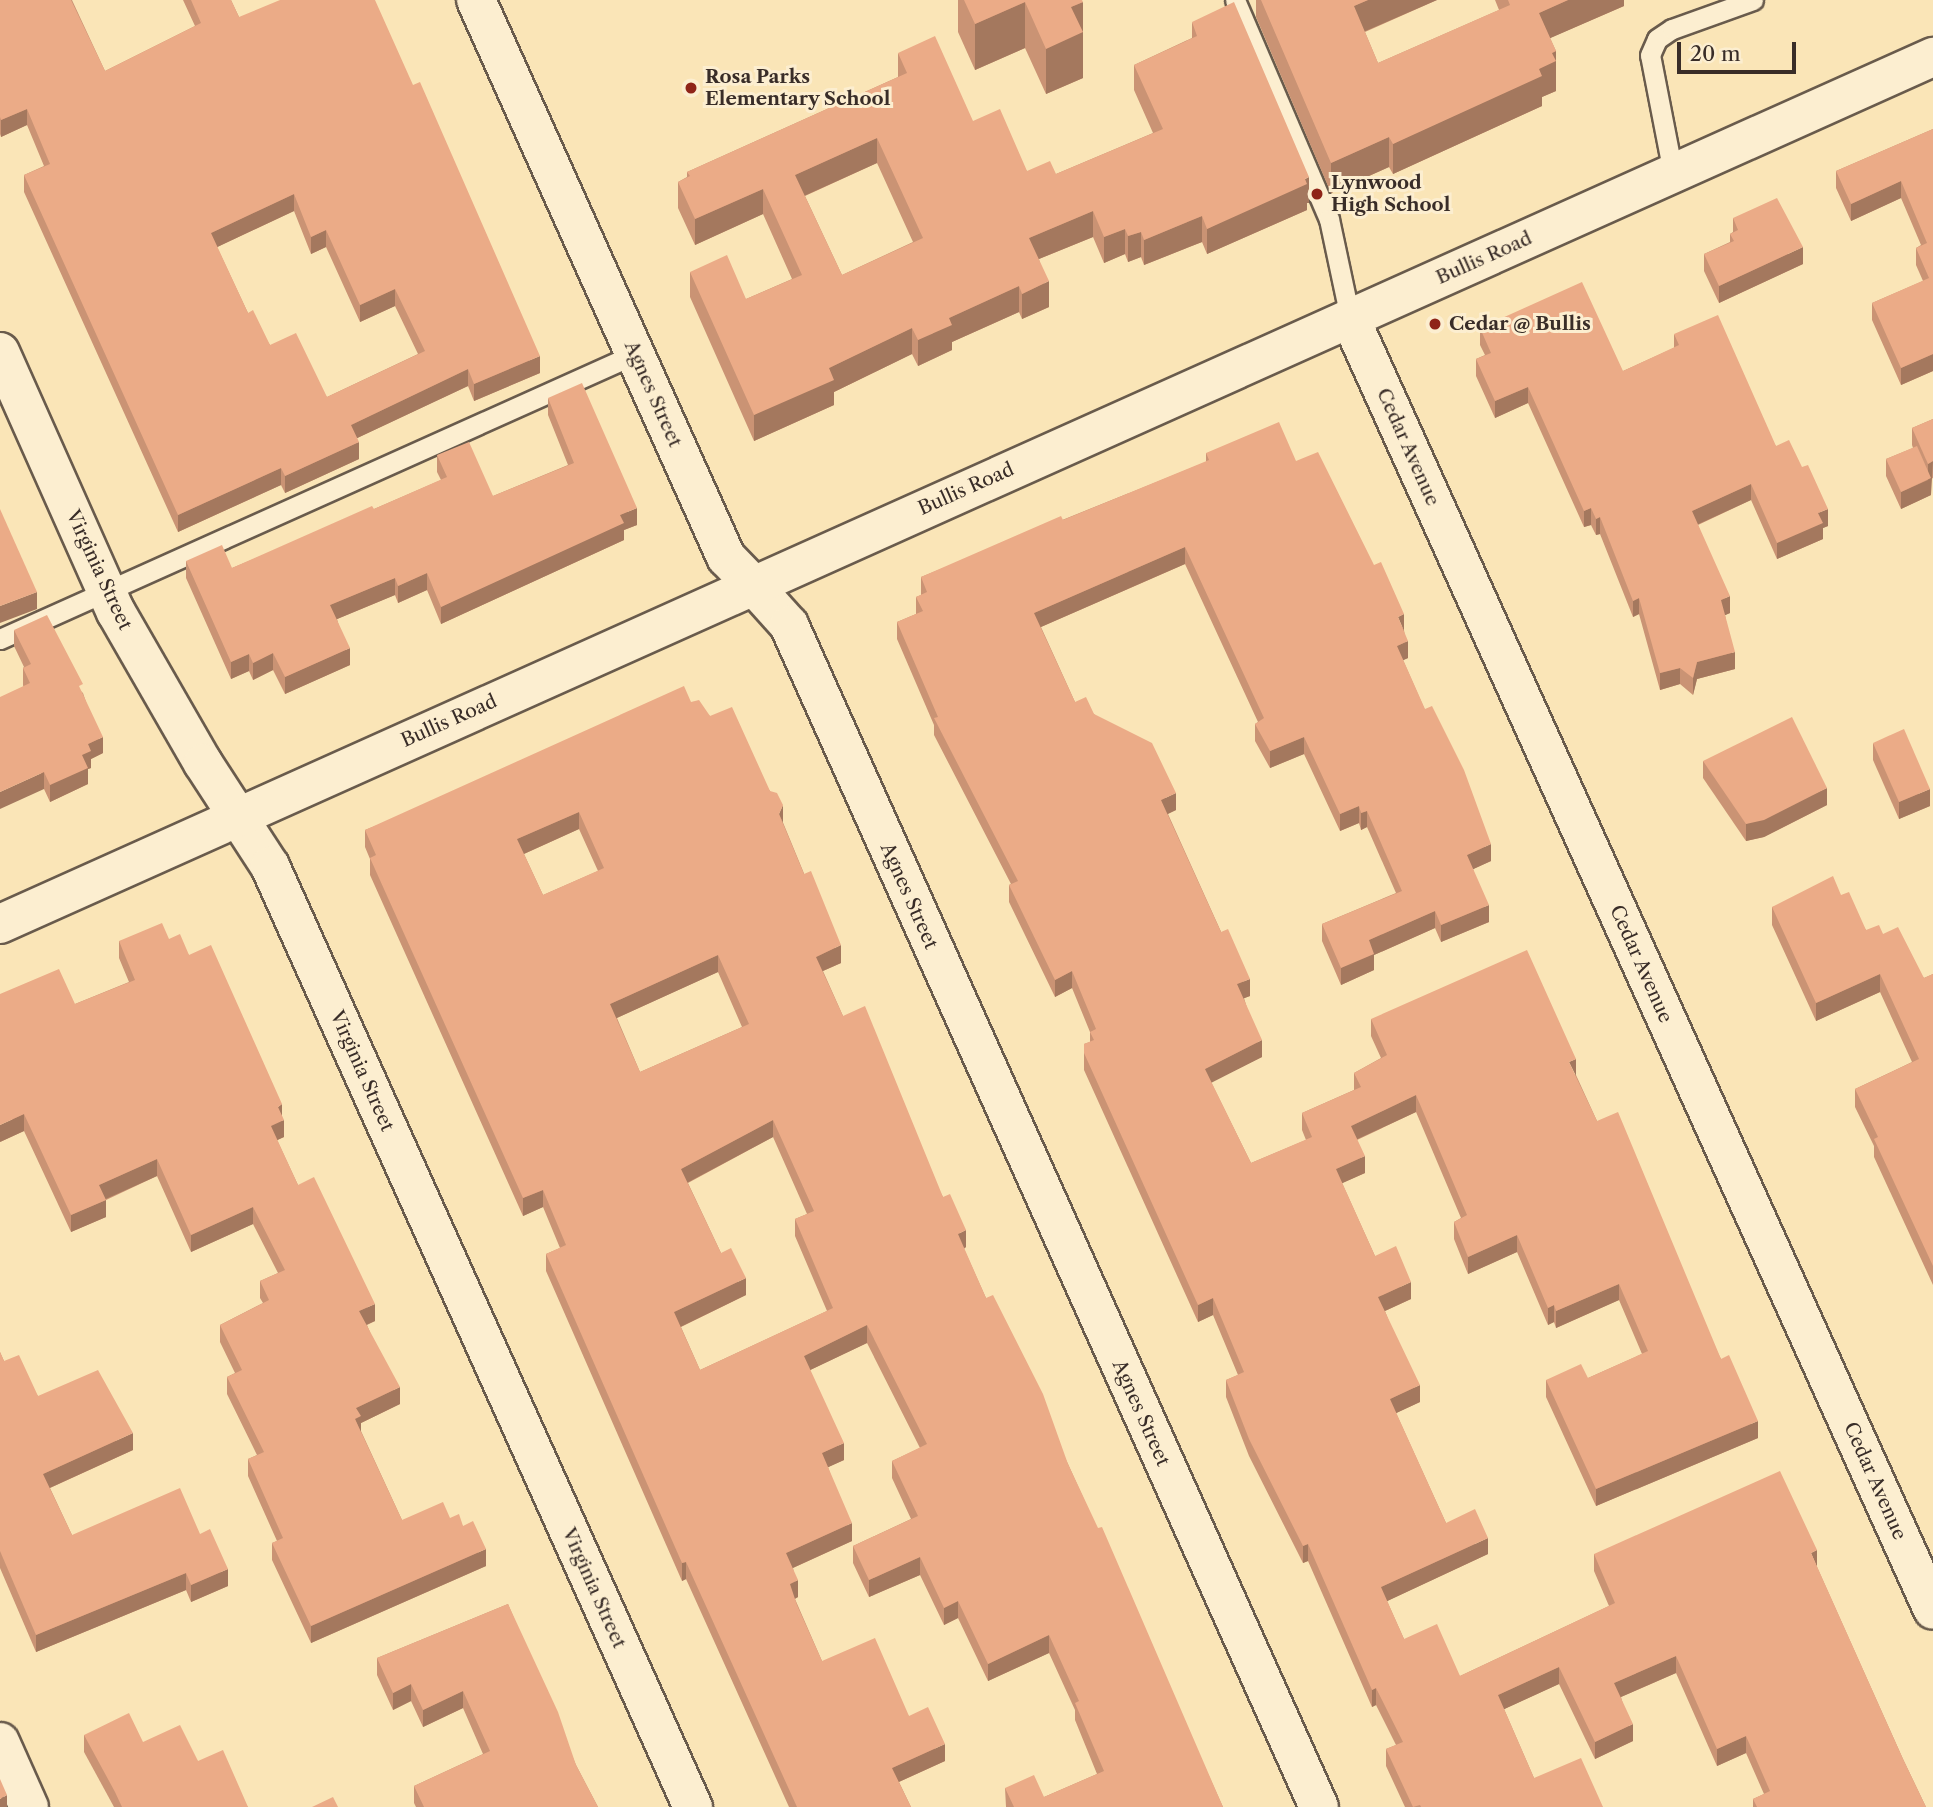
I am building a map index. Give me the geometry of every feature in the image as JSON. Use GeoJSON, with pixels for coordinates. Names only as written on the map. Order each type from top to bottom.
{"type":"FeatureCollection","features":[{"type":"Feature","properties":{"kind":"street","name":"Agnes Street"},"geometry":{"type":"LineString","coordinates":[[476,0],[726,557],[789,625],[1319,1807]]}},
{"type":"Feature","properties":{"kind":"street","name":"Bullis Road"},"geometry":{"type":"LineString","coordinates":[[0,924],[1933,57]]}},
{"type":"Feature","properties":{"kind":"street","name":"Cedar Avenue"},"geometry":{"type":"LineString","coordinates":[[1350,318],[1933,1610]]}},
{"type":"Feature","properties":{"kind":"street","name":"Virginia Street"},"geometry":{"type":"LineString","coordinates":[[0,352],[106,592],[237,817],[270,866],[693,1807]]}},
{"type":"Feature","properties":{"kind":"street"},"geometry":{"type":"LineString","coordinates":[[0,1742],[29,1807]]}},
{"type":"Feature","properties":{"kind":"lane"},"geometry":{"type":"LineString","coordinates":[[1235,0],[1329,219],[1350,318]]}},
{"type":"Feature","properties":{"kind":"lane"},"geometry":{"type":"LineString","coordinates":[[1673,173],[1650,55],[1657,39],[1672,29],[1753,0]]}},
{"type":"Feature","properties":{"kind":"lane"},"geometry":{"type":"LineString","coordinates":[[0,639],[635,354]]}},
{"type":"Feature","properties":{"kind":"building"},"geometry":{"type":"Polygon","coordinates":[[[0,0],[71,0],[105,71],[201,23],[191,0],[231,0],[239,17],[280,0],[375,0],[413,85],[420,82],[540,356],[474,384],[468,369],[351,425],[359,442],[285,476],[281,468],[178,515],[24,175],[50,164],[27,109],[1,120],[0,0]],[[294,194],[211,233],[248,313],[253,310],[270,345],[296,333],[327,397],[425,351],[395,289],[360,305],[326,230],[311,237],[294,194]]]}},
{"type":"Feature","properties":{"kind":"building"},"geometry":{"type":"Polygon","coordinates":[[[964,0],[1082,0],[1083,2],[1071,7],[1083,32],[1046,49],[1025,2],[975,24],[964,0]]]}},
{"type":"Feature","properties":{"kind":"building"},"geometry":{"type":"Polygon","coordinates":[[[1261,0],[1368,0],[1354,6],[1378,63],[1510,5],[1508,0],[1568,0],[1539,13],[1556,51],[1552,53],[1556,61],[1539,69],[1542,76],[1393,144],[1389,137],[1331,163],[1261,0]]]}},
{"type":"Feature","properties":{"kind":"building"},"geometry":{"type":"Polygon","coordinates":[[[1234,2],[1309,177],[1305,179],[1307,184],[1207,229],[1202,216],[1144,240],[1141,232],[1128,236],[1125,229],[1104,237],[1093,211],[1029,238],[1049,281],[1022,294],[1019,286],[949,318],[952,325],[918,340],[912,328],[829,368],[834,380],[754,415],[690,272],[727,255],[746,299],[802,275],[763,189],[695,219],[678,182],[690,176],[687,172],[907,73],[898,53],[935,36],[973,121],[1000,109],[1027,171],[1050,161],[1056,174],[1163,129],[1134,65],[1197,36],[1192,22],[1234,2]],[[877,138],[795,175],[842,275],[923,238],[877,138]]]}},
{"type":"Feature","properties":{"kind":"building"},"geometry":{"type":"Polygon","coordinates":[[[1933,129],[1933,354],[1901,368],[1872,303],[1929,278],[1916,248],[1927,243],[1901,181],[1851,204],[1836,171],[1933,129]]]}},
{"type":"Feature","properties":{"kind":"building"},"geometry":{"type":"Polygon","coordinates":[[[1777,198],[1803,247],[1719,286],[1704,254],[1734,241],[1730,234],[1738,230],[1733,218],[1777,198]]]}},
{"type":"Feature","properties":{"kind":"building"},"geometry":{"type":"Polygon","coordinates":[[[1582,282],[1623,371],[1679,345],[1674,334],[1718,315],[1776,446],[1789,440],[1802,467],[1808,465],[1828,509],[1818,513],[1823,523],[1777,543],[1751,484],[1692,511],[1730,596],[1721,600],[1735,652],[1697,662],[1693,678],[1680,668],[1660,673],[1639,598],[1633,601],[1600,517],[1596,519],[1591,508],[1584,511],[1528,387],[1495,401],[1476,359],[1491,353],[1480,328],[1582,282]]]}},
{"type":"Feature","properties":{"kind":"building"},"geometry":{"type":"Polygon","coordinates":[[[582,383],[637,508],[620,515],[624,523],[441,607],[427,573],[398,586],[395,578],[330,605],[350,648],[285,677],[273,653],[253,663],[249,654],[231,662],[186,561],[222,545],[232,568],[372,506],[374,509],[447,477],[437,455],[469,442],[493,496],[574,463],[548,398],[582,383]]]}},
{"type":"Feature","properties":{"kind":"building"},"geometry":{"type":"Polygon","coordinates":[[[1933,419],[1933,461],[1928,464],[1912,428],[1933,419]]]}},
{"type":"Feature","properties":{"kind":"building"},"geometry":{"type":"Polygon","coordinates":[[[1279,422],[1296,461],[1318,452],[1374,565],[1381,562],[1404,614],[1398,617],[1408,641],[1397,646],[1425,709],[1432,706],[1464,770],[1491,844],[1467,855],[1489,905],[1441,925],[1435,911],[1369,940],[1374,954],[1341,968],[1322,924],[1402,891],[1367,811],[1361,813],[1359,806],[1340,814],[1304,737],[1270,751],[1255,724],[1264,718],[1185,547],[1034,613],[1075,702],[1086,697],[1094,714],[1152,743],[1176,793],[1161,800],[1221,932],[1228,929],[1250,979],[1237,984],[1262,1040],[1205,1069],[1251,1163],[1312,1137],[1302,1113],[1361,1087],[1354,1073],[1387,1055],[1371,1019],[1527,950],[1576,1059],[1569,1062],[1597,1121],[1618,1112],[1721,1359],[1729,1355],[1758,1421],[1596,1489],[1546,1380],[1581,1364],[1588,1378],[1648,1351],[1619,1284],[1556,1311],[1554,1305],[1548,1308],[1517,1235],[1468,1257],[1454,1222],[1467,1215],[1416,1095],[1351,1126],[1365,1156],[1336,1169],[1375,1256],[1396,1246],[1411,1282],[1378,1297],[1420,1385],[1390,1399],[1446,1523],[1475,1509],[1488,1538],[1381,1587],[1404,1639],[1437,1624],[1460,1676],[1615,1603],[1594,1554],[1780,1471],[1817,1550],[1811,1553],[1926,1807],[1757,1807],[1753,1799],[1770,1791],[1746,1736],[1717,1749],[1676,1656],[1614,1683],[1633,1724],[1595,1742],[1559,1667],[1498,1695],[1534,1778],[1581,1758],[1603,1807],[1413,1807],[1386,1749],[1403,1742],[1376,1688],[1372,1690],[1308,1544],[1303,1546],[1249,1439],[1226,1380],[1244,1372],[1213,1298],[1198,1305],[1084,1053],[1084,1044],[1094,1040],[1090,1032],[1096,1029],[1072,971],[1055,980],[1009,885],[1018,881],[934,718],[938,717],[897,622],[923,611],[916,597],[927,592],[921,577],[1061,516],[1063,520],[1209,460],[1206,453],[1279,422]]]}},
{"type":"Feature","properties":{"kind":"building"},"geometry":{"type":"Polygon","coordinates":[[[1917,446],[1931,478],[1901,492],[1886,459],[1917,446]]]}},
{"type":"Feature","properties":{"kind":"building"},"geometry":{"type":"Polygon","coordinates":[[[0,509],[37,592],[0,606],[0,509]]]}},
{"type":"Feature","properties":{"kind":"building"},"geometry":{"type":"Polygon","coordinates":[[[47,615],[83,684],[79,686],[103,737],[88,744],[91,751],[82,755],[88,768],[50,785],[44,772],[0,792],[0,697],[30,683],[23,668],[31,664],[14,630],[47,615]]]}},
{"type":"Feature","properties":{"kind":"building"},"geometry":{"type":"Polygon","coordinates":[[[684,686],[691,702],[699,700],[710,716],[732,707],[770,791],[777,793],[783,805],[779,814],[804,874],[811,871],[841,945],[816,957],[843,1016],[865,1006],[943,1197],[950,1194],[966,1230],[958,1234],[986,1298],[993,1295],[1043,1394],[1068,1464],[1098,1528],[1102,1527],[1223,1807],[1014,1807],[1005,1788],[1034,1775],[1044,1797],[1104,1771],[1075,1703],[1079,1701],[1049,1635],[988,1664],[958,1601],[944,1608],[920,1557],[869,1580],[853,1546],[918,1516],[892,1461],[927,1444],[867,1325],[804,1356],[844,1443],[822,1453],[852,1523],[786,1553],[798,1580],[790,1584],[822,1661],[875,1638],[909,1716],[928,1707],[945,1744],[892,1768],[911,1807],[797,1807],[686,1562],[682,1563],[546,1254],[566,1245],[543,1190],[523,1198],[370,858],[376,855],[365,830],[684,686]],[[579,812],[517,839],[543,895],[604,868],[579,812]],[[718,955],[610,1004],[640,1072],[749,1024],[718,955]],[[773,1120],[681,1169],[721,1253],[731,1248],[746,1278],[674,1312],[700,1370],[833,1308],[795,1219],[814,1211],[773,1120]]]}},
{"type":"Feature","properties":{"kind":"building"},"geometry":{"type":"Polygon","coordinates":[[[1792,717],[1827,788],[1764,820],[1746,824],[1703,761],[1792,717]]]}},
{"type":"Feature","properties":{"kind":"building"},"geometry":{"type":"Polygon","coordinates":[[[1904,729],[1930,789],[1899,802],[1873,743],[1904,729]]]}},
{"type":"Feature","properties":{"kind":"building"},"geometry":{"type":"Polygon","coordinates":[[[1833,876],[1841,895],[1849,892],[1866,930],[1879,925],[1883,934],[1898,927],[1924,978],[1933,974],[1933,1266],[1874,1139],[1878,1137],[1855,1089],[1919,1059],[1880,974],[1816,1003],[1772,907],[1833,876]]]}},
{"type":"Feature","properties":{"kind":"building"},"geometry":{"type":"Polygon","coordinates":[[[162,923],[169,939],[180,934],[189,955],[211,945],[282,1104],[278,1107],[284,1120],[271,1126],[298,1185],[314,1177],[375,1304],[359,1311],[400,1387],[356,1408],[361,1416],[355,1419],[402,1520],[443,1502],[450,1518],[459,1514],[463,1526],[473,1521],[486,1549],[311,1626],[272,1543],[283,1538],[248,1459],[264,1452],[227,1377],[242,1370],[220,1325],[269,1300],[260,1281],[285,1270],[253,1207],[191,1235],[157,1159],[99,1185],[106,1200],[71,1215],[24,1114],[0,1125],[0,994],[59,969],[75,1004],[135,980],[119,941],[162,923]]]}},
{"type":"Feature","properties":{"kind":"building"},"geometry":{"type":"Polygon","coordinates":[[[0,1352],[4,1361],[19,1355],[38,1396],[98,1370],[133,1433],[43,1474],[72,1535],[180,1488],[200,1534],[210,1529],[228,1569],[191,1585],[186,1573],[36,1635],[0,1551],[0,1352]]]}},
{"type":"Feature","properties":{"kind":"building"},"geometry":{"type":"Polygon","coordinates":[[[508,1604],[558,1712],[576,1765],[598,1807],[424,1807],[414,1786],[490,1751],[463,1691],[423,1710],[411,1684],[393,1693],[377,1658],[508,1604]]]}},
{"type":"Feature","properties":{"kind":"building"},"geometry":{"type":"Polygon","coordinates":[[[129,1713],[143,1742],[180,1725],[198,1761],[223,1750],[248,1807],[122,1807],[84,1735],[129,1713]]]}},
{"type":"Feature","properties":{"kind":"building"},"geometry":{"type":"Polygon","coordinates":[[[0,1779],[7,1795],[0,1799],[0,1779]]]}},
{"type":"Feature","properties":{"kind":"building"},"geometry":{"type":"Polygon","coordinates":[[[333,1797],[338,1807],[312,1807],[333,1797]]]}},
{"type":"Feature","properties":{"kind":"place","name":"Rosa Parks Elementary School"},"geometry":{"type":"Point","coordinates":[691,88]}},
{"type":"Feature","properties":{"kind":"place","name":"Lynwood High School"},"geometry":{"type":"Point","coordinates":[1317,194]}},
{"type":"Feature","properties":{"kind":"place","name":"Cedar @ Bullis"},"geometry":{"type":"Point","coordinates":[1435,324]}}]}
